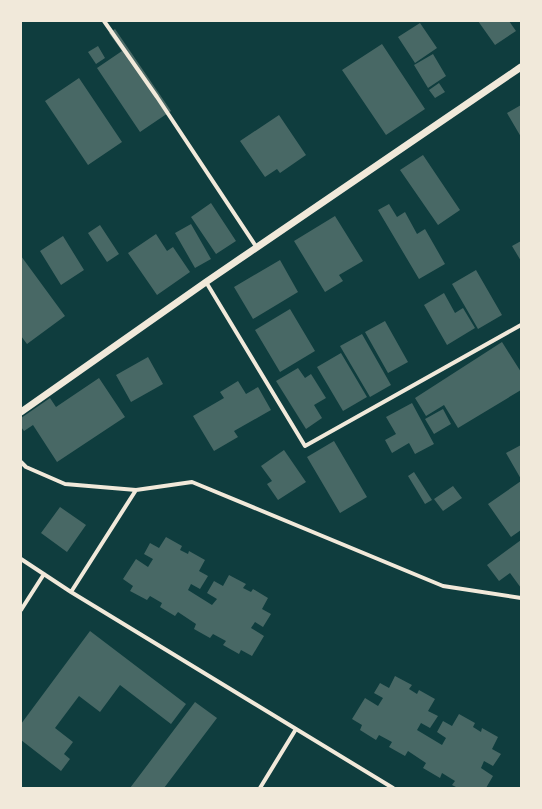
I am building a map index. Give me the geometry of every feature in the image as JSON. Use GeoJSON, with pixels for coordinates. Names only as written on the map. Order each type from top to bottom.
{"type":"FeatureCollection","features":[{"type":"Feature","properties":{"kind":"street"},"geometry":{"type":"LineString","coordinates":[[104,21],[257,248]]}},
{"type":"Feature","properties":{"kind":"street"},"geometry":{"type":"LineString","coordinates":[[21,412],[206,282],[521,67]]}},
{"type":"Feature","properties":{"kind":"street"},"geometry":{"type":"LineString","coordinates":[[206,282],[304,446],[521,325]]}},
{"type":"Feature","properties":{"kind":"street"},"geometry":{"type":"LineString","coordinates":[[21,462],[26,467],[65,484],[136,490],[192,482],[443,586],[521,598]]}},
{"type":"Feature","properties":{"kind":"street"},"geometry":{"type":"LineString","coordinates":[[71,592],[136,490]]}},
{"type":"Feature","properties":{"kind":"street"},"geometry":{"type":"LineString","coordinates":[[21,559],[71,592],[393,788]]}},
{"type":"Feature","properties":{"kind":"street"},"geometry":{"type":"LineString","coordinates":[[21,610],[44,574]]}},
{"type":"Feature","properties":{"kind":"street"},"geometry":{"type":"LineString","coordinates":[[260,788],[296,729]]}},
{"type":"Feature","properties":{"kind":"building"},"geometry":{"type":"Polygon","coordinates":[[[478,21],[509,21],[516,31],[495,45],[478,21]]]}},
{"type":"Feature","properties":{"kind":"building"},"geometry":{"type":"Polygon","coordinates":[[[420,23],[437,48],[415,63],[398,37],[420,23]]]}},
{"type":"Feature","properties":{"kind":"building"},"geometry":{"type":"Polygon","coordinates":[[[115,29],[171,111],[140,132],[97,68],[122,51],[109,33],[115,29]]]}},
{"type":"Feature","properties":{"kind":"building"},"geometry":{"type":"Polygon","coordinates":[[[382,44],[425,109],[386,135],[342,70],[382,44]]]}},
{"type":"Feature","properties":{"kind":"building"},"geometry":{"type":"Polygon","coordinates":[[[98,46],[105,58],[96,64],[88,52],[98,46]]]}},
{"type":"Feature","properties":{"kind":"building"},"geometry":{"type":"Polygon","coordinates":[[[433,54],[446,76],[428,88],[414,65],[433,54]]]}},
{"type":"Feature","properties":{"kind":"building"},"geometry":{"type":"Polygon","coordinates":[[[79,78],[122,142],[88,165],[45,101],[79,78]]]}},
{"type":"Feature","properties":{"kind":"building"},"geometry":{"type":"Polygon","coordinates":[[[439,83],[445,92],[435,98],[429,90],[439,83]]]}},
{"type":"Feature","properties":{"kind":"building"},"geometry":{"type":"Polygon","coordinates":[[[521,105],[521,137],[507,113],[521,105]]]}},
{"type":"Feature","properties":{"kind":"building"},"geometry":{"type":"Polygon","coordinates":[[[279,115],[306,155],[280,173],[277,169],[265,177],[240,141],[279,115]]]}},
{"type":"Feature","properties":{"kind":"building"},"geometry":{"type":"Polygon","coordinates":[[[423,155],[460,210],[438,225],[400,170],[423,155]]]}},
{"type":"Feature","properties":{"kind":"building"},"geometry":{"type":"Polygon","coordinates":[[[211,203],[236,241],[216,254],[191,217],[211,203]]]}},
{"type":"Feature","properties":{"kind":"building"},"geometry":{"type":"Polygon","coordinates":[[[389,204],[397,217],[405,212],[417,234],[425,229],[445,264],[419,279],[378,210],[389,204]]]}},
{"type":"Feature","properties":{"kind":"building"},"geometry":{"type":"Polygon","coordinates":[[[335,216],[363,261],[339,275],[343,281],[325,292],[294,241],[335,216]]]}},
{"type":"Feature","properties":{"kind":"building"},"geometry":{"type":"Polygon","coordinates":[[[191,224],[211,259],[195,268],[175,233],[191,224]]]}},
{"type":"Feature","properties":{"kind":"building"},"geometry":{"type":"Polygon","coordinates":[[[100,225],[119,254],[107,262],[88,233],[100,225]]]}},
{"type":"Feature","properties":{"kind":"building"},"geometry":{"type":"Polygon","coordinates":[[[156,234],[167,251],[173,247],[190,272],[157,295],[128,253],[156,234]]]}},
{"type":"Feature","properties":{"kind":"building"},"geometry":{"type":"Polygon","coordinates":[[[63,236],[84,270],[61,285],[40,251],[63,236]]]}},
{"type":"Feature","properties":{"kind":"building"},"geometry":{"type":"Polygon","coordinates":[[[521,241],[521,261],[512,246],[521,241]]]}},
{"type":"Feature","properties":{"kind":"building"},"geometry":{"type":"Polygon","coordinates":[[[21,256],[65,316],[27,344],[21,336],[21,256]]]}},
{"type":"Feature","properties":{"kind":"building"},"geometry":{"type":"Polygon","coordinates":[[[280,260],[298,292],[253,319],[234,287],[280,260]]]}},
{"type":"Feature","properties":{"kind":"building"},"geometry":{"type":"Polygon","coordinates":[[[476,270],[502,315],[478,329],[452,284],[476,270]]]}},
{"type":"Feature","properties":{"kind":"building"},"geometry":{"type":"Polygon","coordinates":[[[444,293],[455,313],[463,308],[475,328],[447,345],[424,305],[444,293]]]}},
{"type":"Feature","properties":{"kind":"building"},"geometry":{"type":"Polygon","coordinates":[[[290,309],[315,351],[280,372],[255,330],[290,309]]]}},
{"type":"Feature","properties":{"kind":"building"},"geometry":{"type":"Polygon","coordinates":[[[385,321],[408,362],[388,373],[365,332],[385,321]]]}},
{"type":"Feature","properties":{"kind":"building"},"geometry":{"type":"Polygon","coordinates":[[[362,334],[391,385],[370,397],[340,346],[362,334]]]}},
{"type":"Feature","properties":{"kind":"building"},"geometry":{"type":"Polygon","coordinates":[[[502,342],[521,372],[521,390],[458,428],[444,405],[426,416],[415,398],[502,342]]]}},
{"type":"Feature","properties":{"kind":"building"},"geometry":{"type":"Polygon","coordinates":[[[341,353],[367,397],[343,411],[317,367],[341,353]]]}},
{"type":"Feature","properties":{"kind":"building"},"geometry":{"type":"Polygon","coordinates":[[[148,357],[163,384],[131,402],[116,375],[148,357]]]}},
{"type":"Feature","properties":{"kind":"building"},"geometry":{"type":"Polygon","coordinates":[[[298,368],[305,378],[311,374],[326,398],[314,405],[322,418],[306,429],[276,381],[298,368]]]}},
{"type":"Feature","properties":{"kind":"building"},"geometry":{"type":"Polygon","coordinates":[[[99,378],[125,417],[57,462],[33,425],[24,431],[21,427],[21,418],[50,398],[56,407],[99,378]]]}},
{"type":"Feature","properties":{"kind":"building"},"geometry":{"type":"Polygon","coordinates":[[[238,381],[246,394],[258,387],[271,410],[234,431],[238,437],[214,451],[193,416],[224,398],[220,392],[238,381]]]}},
{"type":"Feature","properties":{"kind":"building"},"geometry":{"type":"Polygon","coordinates":[[[412,403],[434,444],[415,454],[409,443],[392,453],[385,440],[396,434],[386,417],[412,403]]]}},
{"type":"Feature","properties":{"kind":"building"},"geometry":{"type":"Polygon","coordinates":[[[443,409],[451,424],[434,434],[425,419],[443,409]]]}},
{"type":"Feature","properties":{"kind":"building"},"geometry":{"type":"Polygon","coordinates":[[[334,441],[367,497],[340,513],[307,457],[334,441]]]}},
{"type":"Feature","properties":{"kind":"building"},"geometry":{"type":"Polygon","coordinates":[[[521,445],[521,479],[506,453],[521,445]]]}},
{"type":"Feature","properties":{"kind":"building"},"geometry":{"type":"Polygon","coordinates":[[[284,450],[306,482],[278,500],[267,484],[272,481],[261,466],[284,450]]]}},
{"type":"Feature","properties":{"kind":"building"},"geometry":{"type":"Polygon","coordinates":[[[414,472],[432,500],[425,504],[408,476],[414,472]]]}},
{"type":"Feature","properties":{"kind":"building"},"geometry":{"type":"Polygon","coordinates":[[[521,481],[521,530],[511,537],[488,504],[521,481]]]}},
{"type":"Feature","properties":{"kind":"building"},"geometry":{"type":"Polygon","coordinates":[[[453,486],[462,498],[443,511],[434,499],[453,486]]]}},
{"type":"Feature","properties":{"kind":"building"},"geometry":{"type":"Polygon","coordinates":[[[60,507],[86,525],[67,552],[41,533],[60,507]]]}},
{"type":"Feature","properties":{"kind":"building"},"geometry":{"type":"Polygon","coordinates":[[[166,537],[182,546],[180,550],[188,554],[189,551],[205,560],[199,571],[208,576],[200,589],[191,584],[188,590],[212,605],[217,599],[207,593],[214,581],[223,586],[229,575],[246,584],[243,588],[251,592],[253,589],[268,598],[262,609],[271,614],[263,627],[255,622],[251,628],[264,636],[252,656],[241,650],[239,654],[223,645],[226,641],[213,634],[210,638],[194,629],[196,624],[178,612],[175,616],[160,607],[162,603],[150,596],[147,600],[130,591],[133,586],[123,579],[136,559],[148,567],[153,559],[144,554],[150,543],[159,548],[166,537]]]}},
{"type":"Feature","properties":{"kind":"building"},"geometry":{"type":"Polygon","coordinates":[[[521,540],[521,588],[510,573],[499,581],[487,565],[521,540]]]}},
{"type":"Feature","properties":{"kind":"building"},"geometry":{"type":"Polygon","coordinates":[[[90,631],[186,704],[171,724],[120,685],[100,712],[79,696],[55,728],[73,742],[64,754],[70,759],[61,771],[21,740],[21,724],[90,631]]]}},
{"type":"Feature","properties":{"kind":"building"},"geometry":{"type":"Polygon","coordinates":[[[395,676],[412,685],[409,689],[417,694],[419,690],[435,699],[428,711],[438,716],[430,728],[421,723],[417,730],[442,745],[446,738],[437,732],[443,721],[452,726],[459,714],[475,723],[473,727],[481,732],[482,728],[498,737],[492,749],[501,754],[493,766],[484,761],[481,768],[493,776],[486,788],[458,788],[452,785],[455,781],[442,773],[440,778],[423,768],[426,763],[408,751],[405,756],[389,747],[392,742],[379,735],[376,740],[360,730],[362,725],[352,719],[365,698],[378,706],[383,698],[374,693],[380,683],[389,688],[395,676]]]}},
{"type":"Feature","properties":{"kind":"building"},"geometry":{"type":"Polygon","coordinates":[[[195,702],[217,718],[164,788],[130,788],[195,702]]]}}]}
